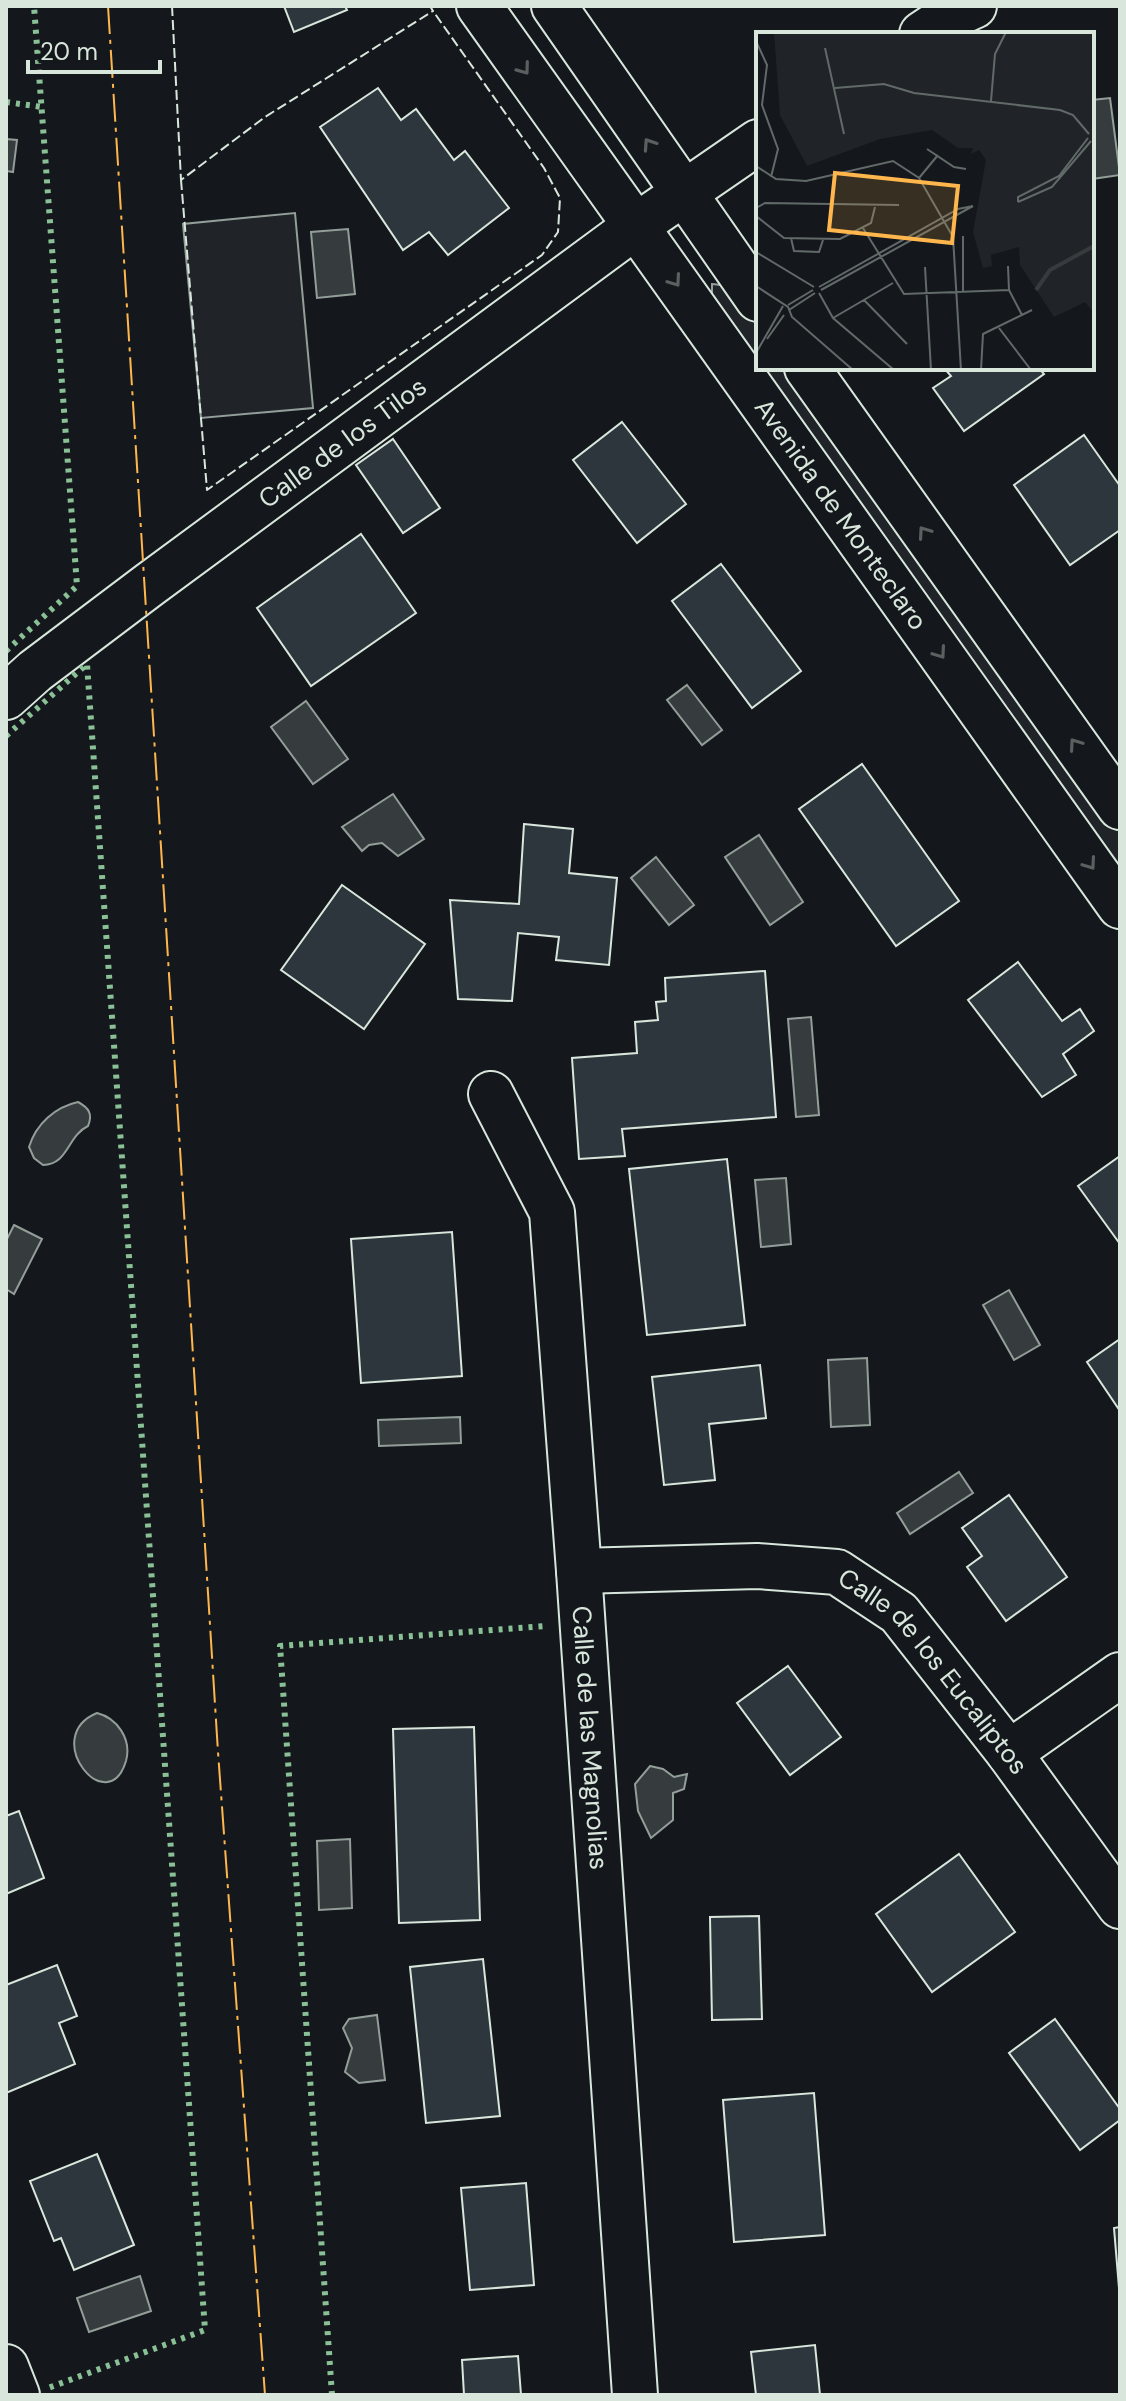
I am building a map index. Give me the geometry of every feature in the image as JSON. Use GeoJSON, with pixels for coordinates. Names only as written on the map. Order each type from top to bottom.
{"type":"FeatureCollection","features":[{"type":"Feature","properties":{"kind":"street","name":"Avenida de Monteclaro"},"geometry":{"type":"LineString","coordinates":[[479,6],[1120,906]]}},
{"type":"Feature","properties":{"kind":"street"},"geometry":{"type":"LineString","coordinates":[[554,6],[756,296]]}},
{"type":"Feature","properties":{"kind":"street"},"geometry":{"type":"LineString","coordinates":[[925,32],[974,6]]}},
{"type":"Feature","properties":{"kind":"street","name":"Calle de los Tilos"},"geometry":{"type":"LineString","coordinates":[[6,697],[35,671],[149,585],[682,192],[756,143]]}},
{"type":"Feature","properties":{"kind":"street"},"geometry":{"type":"LineString","coordinates":[[808,370],[1120,807]]}},
{"type":"Feature","properties":{"kind":"street","name":"Calle de las Magnolias"},"geometry":{"type":"LineString","coordinates":[[491,1094],[552,1212],[635,2395]]}},
{"type":"Feature","properties":{"kind":"street","name":"Calle de los Eucaliptos"},"geometry":{"type":"LineString","coordinates":[[579,1571],[757,1566],[837,1572],[899,1613],[1009,1753],[1120,1906]]}},
{"type":"Feature","properties":{"kind":"street"},"geometry":{"type":"LineString","coordinates":[[1009,1753],[1120,1675]]}},
{"type":"Feature","properties":{"kind":"street"},"geometry":{"type":"LineString","coordinates":[[6,2367],[17,2395]]}},
{"type":"Feature","properties":{"kind":"shaded area"},"geometry":{"type":"Polygon","coordinates":[[[1110,98],[1120,175],[1094,179],[1094,100],[1110,98]]]}},
{"type":"Feature","properties":{"kind":"shaded area"},"geometry":{"type":"Polygon","coordinates":[[[6,139],[17,140],[13,172],[6,171],[6,139]]]}},
{"type":"Feature","properties":{"kind":"shaded area"},"geometry":{"type":"Polygon","coordinates":[[[295,213],[313,408],[201,418],[183,224],[295,213]]]}},
{"type":"Feature","properties":{"kind":"shaded area"},"geometry":{"type":"Polygon","coordinates":[[[348,229],[355,294],[317,298],[311,232],[348,229]]]}},
{"type":"Feature","properties":{"kind":"shaded area"},"geometry":{"type":"Polygon","coordinates":[[[712,284],[730,286],[756,322],[756,362],[712,301],[712,284]]]}},
{"type":"Feature","properties":{"kind":"shaded area"},"geometry":{"type":"Polygon","coordinates":[[[761,370],[790,370],[1120,830],[1120,870],[761,370]]]}},
{"type":"Feature","properties":{"kind":"shaded area"},"geometry":{"type":"Polygon","coordinates":[[[687,685],[722,730],[702,745],[667,700],[687,685]]]}},
{"type":"Feature","properties":{"kind":"shaded area"},"geometry":{"type":"Polygon","coordinates":[[[306,701],[348,759],[313,784],[271,727],[306,701]]]}},
{"type":"Feature","properties":{"kind":"shaded area"},"geometry":{"type":"Polygon","coordinates":[[[393,794],[424,839],[398,856],[382,843],[369,845],[362,851],[342,827],[393,794]]]}},
{"type":"Feature","properties":{"kind":"shaded area"},"geometry":{"type":"Polygon","coordinates":[[[759,835],[803,902],[770,925],[725,857],[759,835]]]}},
{"type":"Feature","properties":{"kind":"shaded area"},"geometry":{"type":"Polygon","coordinates":[[[656,857],[694,905],[669,925],[631,878],[656,857]]]}},
{"type":"Feature","properties":{"kind":"shaded area"},"geometry":{"type":"Polygon","coordinates":[[[811,1017],[819,1115],[796,1117],[788,1019],[811,1017]]]}},
{"type":"Feature","properties":{"kind":"shaded area"},"geometry":{"type":"Polygon","coordinates":[[[78,1102],[89,1112],[88,1126],[58,1160],[43,1165],[34,1158],[29,1147],[36,1131],[54,1112],[78,1102]]]}},
{"type":"Feature","properties":{"kind":"shaded area"},"geometry":{"type":"Polygon","coordinates":[[[786,1178],[791,1244],[761,1247],[755,1180],[786,1178]]]}},
{"type":"Feature","properties":{"kind":"shaded area"},"geometry":{"type":"Polygon","coordinates":[[[14,1225],[42,1239],[14,1294],[6,1289],[6,1241],[14,1225]]]}},
{"type":"Feature","properties":{"kind":"shaded area"},"geometry":{"type":"Polygon","coordinates":[[[1009,1290],[1040,1345],[1014,1360],[983,1305],[1009,1290]]]}},
{"type":"Feature","properties":{"kind":"shaded area"},"geometry":{"type":"Polygon","coordinates":[[[867,1358],[870,1425],[831,1427],[828,1360],[867,1358]]]}},
{"type":"Feature","properties":{"kind":"shaded area"},"geometry":{"type":"Polygon","coordinates":[[[460,1417],[461,1443],[379,1446],[378,1420],[460,1417]]]}},
{"type":"Feature","properties":{"kind":"shaded area"},"geometry":{"type":"Polygon","coordinates":[[[959,1472],[973,1493],[910,1534],[897,1513],[959,1472]]]}},
{"type":"Feature","properties":{"kind":"shaded area"},"geometry":{"type":"Polygon","coordinates":[[[97,1713],[117,1725],[127,1745],[126,1761],[117,1777],[106,1782],[94,1779],[76,1755],[75,1739],[81,1724],[97,1713]]]}},
{"type":"Feature","properties":{"kind":"shaded area"},"geometry":{"type":"Polygon","coordinates":[[[650,1766],[663,1769],[674,1777],[687,1774],[684,1789],[673,1793],[673,1820],[651,1838],[638,1811],[635,1784],[650,1766]]]}},
{"type":"Feature","properties":{"kind":"shaded area"},"geometry":{"type":"Polygon","coordinates":[[[350,1839],[352,1908],[319,1910],[317,1841],[350,1839]]]}},
{"type":"Feature","properties":{"kind":"shaded area"},"geometry":{"type":"Polygon","coordinates":[[[377,2015],[385,2080],[359,2083],[345,2072],[352,2048],[343,2028],[349,2019],[377,2015]]]}},
{"type":"Feature","properties":{"kind":"shaded area"},"geometry":{"type":"Polygon","coordinates":[[[140,2276],[151,2311],[89,2332],[77,2298],[140,2276]]]}},
{"type":"Feature","properties":{"kind":"building"},"geometry":{"type":"Polygon","coordinates":[[[284,6],[345,6],[347,10],[294,32],[284,6]]]}},
{"type":"Feature","properties":{"kind":"building"},"geometry":{"type":"Polygon","coordinates":[[[378,88],[401,120],[416,109],[454,160],[465,151],[509,208],[448,255],[429,232],[403,250],[320,127],[378,88]]]}},
{"type":"Feature","properties":{"kind":"building"},"geometry":{"type":"Polygon","coordinates":[[[946,370],[1041,370],[1044,374],[964,431],[933,388],[951,376],[946,370]]]}},
{"type":"Feature","properties":{"kind":"building"},"geometry":{"type":"Polygon","coordinates":[[[622,422],[686,504],[637,543],[573,460],[622,422]]]}},
{"type":"Feature","properties":{"kind":"building"},"geometry":{"type":"Polygon","coordinates":[[[1084,435],[1120,486],[1120,530],[1070,565],[1014,485],[1084,435]]]}},
{"type":"Feature","properties":{"kind":"building"},"geometry":{"type":"Polygon","coordinates":[[[393,439],[440,508],[403,533],[356,465],[393,439]]]}},
{"type":"Feature","properties":{"kind":"building"},"geometry":{"type":"Polygon","coordinates":[[[361,534],[416,613],[311,686],[257,608],[361,534]]]}},
{"type":"Feature","properties":{"kind":"building"},"geometry":{"type":"Polygon","coordinates":[[[721,564],[801,671],[752,708],[672,601],[721,564]]]}},
{"type":"Feature","properties":{"kind":"building"},"geometry":{"type":"Polygon","coordinates":[[[862,764],[959,901],[896,946],[799,809],[862,764]]]}},
{"type":"Feature","properties":{"kind":"building"},"geometry":{"type":"Polygon","coordinates":[[[524,824],[573,829],[569,873],[617,878],[609,965],[556,960],[559,937],[518,933],[512,1001],[458,999],[450,900],[519,904],[524,824]]]}},
{"type":"Feature","properties":{"kind":"building"},"geometry":{"type":"Polygon","coordinates":[[[342,885],[425,944],[364,1029],[281,970],[342,885]]]}},
{"type":"Feature","properties":{"kind":"building"},"geometry":{"type":"Polygon","coordinates":[[[1018,962],[1062,1021],[1080,1009],[1094,1031],[1063,1054],[1076,1075],[1042,1097],[968,1000],[1018,962]]]}},
{"type":"Feature","properties":{"kind":"building"},"geometry":{"type":"Polygon","coordinates":[[[765,971],[776,1117],[622,1129],[625,1156],[579,1159],[572,1058],[637,1053],[635,1022],[658,1020],[656,1002],[666,1001],[665,978],[765,971]]]}},
{"type":"Feature","properties":{"kind":"building"},"geometry":{"type":"Polygon","coordinates":[[[1120,1156],[1120,1244],[1078,1186],[1120,1156]]]}},
{"type":"Feature","properties":{"kind":"building"},"geometry":{"type":"Polygon","coordinates":[[[727,1159],[745,1325],[647,1335],[629,1169],[727,1159]]]}},
{"type":"Feature","properties":{"kind":"building"},"geometry":{"type":"Polygon","coordinates":[[[452,1232],[462,1376],[361,1383],[351,1239],[452,1232]]]}},
{"type":"Feature","properties":{"kind":"building"},"geometry":{"type":"Polygon","coordinates":[[[1120,1339],[1120,1411],[1087,1362],[1120,1339]]]}},
{"type":"Feature","properties":{"kind":"building"},"geometry":{"type":"Polygon","coordinates":[[[760,1365],[766,1418],[709,1424],[715,1480],[664,1485],[652,1377],[760,1365]]]}},
{"type":"Feature","properties":{"kind":"building"},"geometry":{"type":"Polygon","coordinates":[[[1009,1495],[1067,1577],[1006,1621],[967,1567],[982,1556],[962,1528],[1009,1495]]]}},
{"type":"Feature","properties":{"kind":"building"},"geometry":{"type":"Polygon","coordinates":[[[788,1666],[841,1737],[790,1775],[737,1703],[788,1666]]]}},
{"type":"Feature","properties":{"kind":"building"},"geometry":{"type":"Polygon","coordinates":[[[474,1727],[480,1920],[399,1923],[393,1729],[474,1727]]]}},
{"type":"Feature","properties":{"kind":"building"},"geometry":{"type":"Polygon","coordinates":[[[19,1811],[44,1878],[6,1894],[6,1816],[19,1811]]]}},
{"type":"Feature","properties":{"kind":"building"},"geometry":{"type":"Polygon","coordinates":[[[959,1854],[1015,1932],[932,1992],[876,1914],[959,1854]]]}},
{"type":"Feature","properties":{"kind":"building"},"geometry":{"type":"Polygon","coordinates":[[[759,1916],[762,2019],[712,2020],[710,1917],[759,1916]]]}},
{"type":"Feature","properties":{"kind":"building"},"geometry":{"type":"Polygon","coordinates":[[[483,1959],[500,2116],[426,2123],[410,1967],[483,1959]]]}},
{"type":"Feature","properties":{"kind":"building"},"geometry":{"type":"Polygon","coordinates":[[[57,1965],[77,2016],[59,2023],[75,2064],[6,2093],[6,1985],[57,1965]]]}},
{"type":"Feature","properties":{"kind":"building"},"geometry":{"type":"Polygon","coordinates":[[[1055,2019],[1120,2109],[1120,2120],[1080,2150],[1009,2053],[1055,2019]]]}},
{"type":"Feature","properties":{"kind":"building"},"geometry":{"type":"Polygon","coordinates":[[[814,2093],[825,2235],[734,2242],[723,2100],[814,2093]]]}},
{"type":"Feature","properties":{"kind":"building"},"geometry":{"type":"Polygon","coordinates":[[[97,2154],[134,2245],[74,2270],[61,2238],[54,2241],[30,2181],[97,2154]]]}},
{"type":"Feature","properties":{"kind":"building"},"geometry":{"type":"Polygon","coordinates":[[[526,2183],[534,2285],[470,2290],[461,2188],[526,2183]]]}},
{"type":"Feature","properties":{"kind":"building"},"geometry":{"type":"Polygon","coordinates":[[[1120,2227],[1120,2300],[1114,2228],[1120,2227]]]}},
{"type":"Feature","properties":{"kind":"building"},"geometry":{"type":"Polygon","coordinates":[[[815,2345],[820,2395],[756,2395],[751,2352],[815,2345]]]}},
{"type":"Feature","properties":{"kind":"building"},"geometry":{"type":"Polygon","coordinates":[[[518,2356],[521,2395],[464,2395],[462,2360],[518,2356]]]}},
{"type":"Feature","properties":{"kind":"hedge"},"geometry":{"type":"LineString","coordinates":[[6,651],[77,586],[34,6]]}},
{"type":"Feature","properties":{"kind":"hedge"},"geometry":{"type":"LineString","coordinates":[[6,102],[42,107]]}},
{"type":"Feature","properties":{"kind":"hedge"},"geometry":{"type":"LineString","coordinates":[[6,736],[87,664],[205,2330],[48,2388]]}},
{"type":"Feature","properties":{"kind":"hedge"},"geometry":{"type":"LineString","coordinates":[[332,2395],[280,1646],[545,1626]]}},
{"type":"Feature","properties":{"kind":"fence"},"geometry":{"type":"LineString","coordinates":[[172,6],[181,180],[265,117],[433,11],[430,6]]}},
{"type":"Feature","properties":{"kind":"fence"},"geometry":{"type":"LineString","coordinates":[[181,180],[207,490],[542,255],[558,232],[560,198],[544,168],[433,11]]}},
{"type":"Feature","properties":{"kind":"power"},"geometry":{"type":"LineString","coordinates":[[108,6],[218,1752],[265,2395]]}}]}
